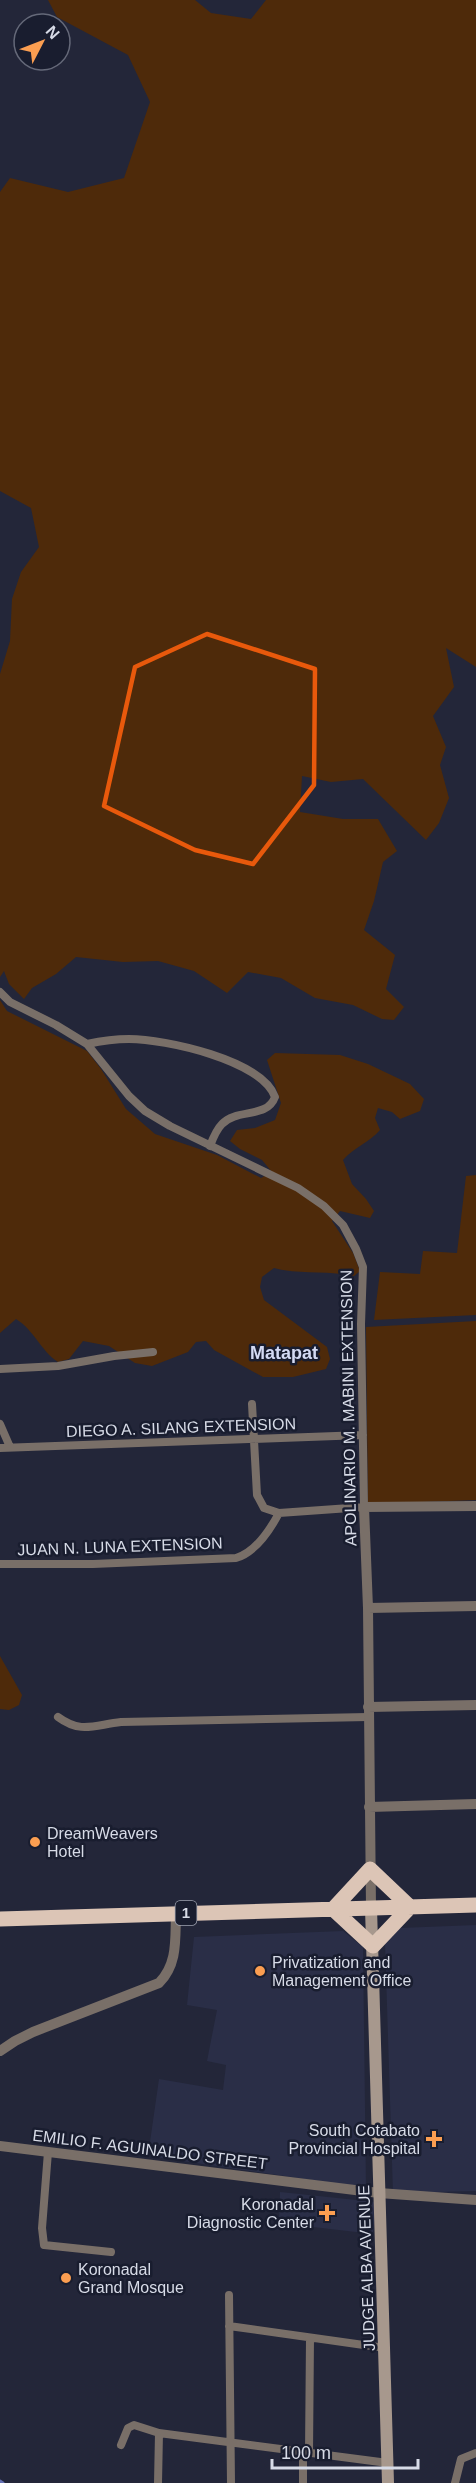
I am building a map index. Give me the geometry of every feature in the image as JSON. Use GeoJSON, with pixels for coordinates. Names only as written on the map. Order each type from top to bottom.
{"type":"FeatureCollection","features":[{"type":"Feature","properties":{"kind":"highway"},"geometry":{"type":"LineString","coordinates":[[370,1869],[410,1907],[373,1946],[333,1909],[370,1869]]}},
{"type":"Feature","properties":{"kind":"highway","name":"1"},"geometry":{"type":"LineString","coordinates":[[0,1918],[476,1905]]}},
{"type":"Feature","properties":{"kind":"main road","name":"JUDGE ALBA AVENUE"},"geometry":{"type":"LineString","coordinates":[[371,1908],[388,2483]]}},
{"type":"Feature","properties":{"kind":"street","name":"APOLINARIO M. MABINI EXTENSION"},"geometry":{"type":"LineString","coordinates":[[0,992],[10,1002],[66,1030],[87,1044],[129,1096],[145,1111],[170,1126],[298,1188],[324,1206],[343,1225],[356,1249],[363,1267],[361,1324],[368,1608],[371,1908]]}},
{"type":"Feature","properties":{"kind":"street"},"geometry":{"type":"LineString","coordinates":[[87,1044],[132,1039],[165,1044],[242,1065],[259,1075],[272,1088],[275,1097],[272,1104],[264,1110],[232,1116],[216,1131],[210,1146]]}},
{"type":"Feature","properties":{"kind":"street"},"geometry":{"type":"LineString","coordinates":[[0,1369],[58,1366],[153,1352]]}},
{"type":"Feature","properties":{"kind":"street"},"geometry":{"type":"LineString","coordinates":[[252,1404],[257,1495],[259,1502],[271,1512],[364,1507],[476,1506]]}},
{"type":"Feature","properties":{"kind":"street"},"geometry":{"type":"LineString","coordinates":[[0,1424],[10,1447]]}},
{"type":"Feature","properties":{"kind":"street","name":"DIEGO A. SILANG EXTENSION"},"geometry":{"type":"LineString","coordinates":[[0,1448],[363,1435]]}},
{"type":"Feature","properties":{"kind":"street","name":"JUAN N. LUNA EXTENSION"},"geometry":{"type":"LineString","coordinates":[[0,1564],[93,1564],[236,1558],[247,1553],[261,1540],[279,1513]]}},
{"type":"Feature","properties":{"kind":"street"},"geometry":{"type":"LineString","coordinates":[[368,1608],[476,1606]]}},
{"type":"Feature","properties":{"kind":"street"},"geometry":{"type":"LineString","coordinates":[[58,1717],[76,1728],[84,1729],[121,1722],[368,1712],[476,1705]]}},
{"type":"Feature","properties":{"kind":"street"},"geometry":{"type":"LineString","coordinates":[[369,1807],[476,1804]]}},
{"type":"Feature","properties":{"kind":"street"},"geometry":{"type":"LineString","coordinates":[[0,2051],[15,2040],[33,2032],[159,1983],[171,1969],[174,1960],[176,1914]]}},
{"type":"Feature","properties":{"kind":"street","name":"EMILIO F. AGUINALDO STREET"},"geometry":{"type":"LineString","coordinates":[[0,2146],[379,2193],[476,2200]]}},
{"type":"Feature","properties":{"kind":"street"},"geometry":{"type":"LineString","coordinates":[[48,2152],[42,2228],[44,2245],[111,2252]]}},
{"type":"Feature","properties":{"kind":"street"},"geometry":{"type":"LineString","coordinates":[[229,2295],[231,2483]]}},
{"type":"Feature","properties":{"kind":"street"},"geometry":{"type":"LineString","coordinates":[[229,2326],[385,2348]]}},
{"type":"Feature","properties":{"kind":"street"},"geometry":{"type":"LineString","coordinates":[[303,2483],[309,2338]]}},
{"type":"Feature","properties":{"kind":"street"},"geometry":{"type":"LineString","coordinates":[[121,2445],[128,2428],[134,2425],[159,2433],[388,2463]]}},
{"type":"Feature","properties":{"kind":"street"},"geometry":{"type":"LineString","coordinates":[[158,2483],[159,2433]]}},
{"type":"Feature","properties":{"kind":"street"},"geometry":{"type":"LineString","coordinates":[[455,2483],[461,2459],[466,2455],[476,2453]]}},
{"type":"Feature","properties":{"kind":"highlighted area"},"geometry":{"type":"Polygon","coordinates":[[[207,634],[315,669],[314,785],[253,864],[195,850],[104,806],[135,667],[207,634]]]}},
{"type":"Feature","properties":{"kind":"shaded area"},"geometry":{"type":"Polygon","coordinates":[[[48,0],[195,0],[211,13],[251,19],[266,0],[476,0],[476,667],[446,648],[454,687],[433,716],[446,747],[440,765],[449,798],[439,823],[426,840],[363,779],[331,782],[302,776],[300,812],[343,819],[378,819],[397,851],[383,862],[374,901],[364,930],[395,955],[386,989],[404,1007],[394,1020],[382,1019],[353,1005],[315,998],[281,978],[248,972],[227,993],[194,971],[158,961],[123,962],[76,957],[56,974],[32,988],[24,999],[9,984],[4,971],[0,977],[0,674],[10,641],[12,599],[21,572],[39,547],[31,508],[0,491],[0,192],[10,178],[68,192],[124,178],[150,102],[128,55],[72,25],[72,12],[54,12],[48,0]]]}},
{"type":"Feature","properties":{"kind":"shaded area"},"geometry":{"type":"Polygon","coordinates":[[[0,1000],[7,1011],[87,1051],[126,1109],[155,1134],[217,1155],[261,1178],[272,1172],[262,1160],[230,1141],[237,1130],[255,1128],[275,1120],[281,1103],[267,1060],[275,1053],[340,1055],[368,1064],[410,1084],[424,1099],[420,1111],[400,1119],[392,1112],[378,1108],[375,1118],[380,1130],[343,1160],[352,1184],[374,1211],[370,1218],[340,1211],[332,1221],[353,1253],[360,1271],[354,1276],[274,1268],[262,1277],[260,1287],[264,1300],[327,1347],[330,1359],[326,1369],[293,1377],[263,1377],[214,1350],[206,1341],[196,1342],[188,1352],[152,1366],[135,1363],[109,1346],[83,1341],[69,1359],[58,1362],[16,1319],[0,1333],[0,1000]]]}},
{"type":"Feature","properties":{"kind":"shaded area"},"geometry":{"type":"Polygon","coordinates":[[[476,1175],[476,1315],[374,1320],[380,1272],[420,1274],[423,1251],[457,1253],[466,1176],[476,1175]]]}},
{"type":"Feature","properties":{"kind":"shaded area"},"geometry":{"type":"Polygon","coordinates":[[[476,1321],[476,1500],[368,1504],[366,1327],[476,1321]]]}},
{"type":"Feature","properties":{"kind":"shaded area"},"geometry":{"type":"Polygon","coordinates":[[[0,1656],[22,1695],[19,1705],[9,1710],[0,1709],[0,1656]]]}},
{"type":"Feature","properties":{"kind":"shaded area"},"geometry":{"type":"Polygon","coordinates":[[[476,1925],[476,2191],[393,2193],[385,1943],[400,1928],[476,1925]]]}},
{"type":"Feature","properties":{"kind":"shaded area"},"geometry":{"type":"Polygon","coordinates":[[[343,1931],[363,1947],[366,2188],[148,2156],[159,2079],[223,2090],[226,2065],[207,2061],[217,2010],[187,2005],[194,1937],[343,1931]]]}},
{"type":"Feature","properties":{"kind":"shaded area","name":"Koronadal Diagnostic Center"},"geometry":{"type":"Polygon","coordinates":[[[280,2192],[375,2202],[373,2234],[279,2223],[280,2192]]]}},
{"type":"Feature","properties":{"kind":"place","name":"DreamWeavers Hotel"},"geometry":{"type":"Point","coordinates":[35,1842]}},
{"type":"Feature","properties":{"kind":"place","name":"Privatization and Management Office"},"geometry":{"type":"Point","coordinates":[260,1971]}},
{"type":"Feature","properties":{"kind":"place","name":"South Cotabato Provincial Hospital"},"geometry":{"type":"Point","coordinates":[434,2139]}},
{"type":"Feature","properties":{"kind":"place","name":"Koronadal Diagnostic Center"},"geometry":{"type":"Point","coordinates":[327,2213]}},
{"type":"Feature","properties":{"kind":"place","name":"Koronadal Grand Mosque"},"geometry":{"type":"Point","coordinates":[66,2278]}},
{"type":"Feature","properties":{"kind":"district","name":"Matapat"},"geometry":{"type":"Point","coordinates":[284,1353]}}]}
